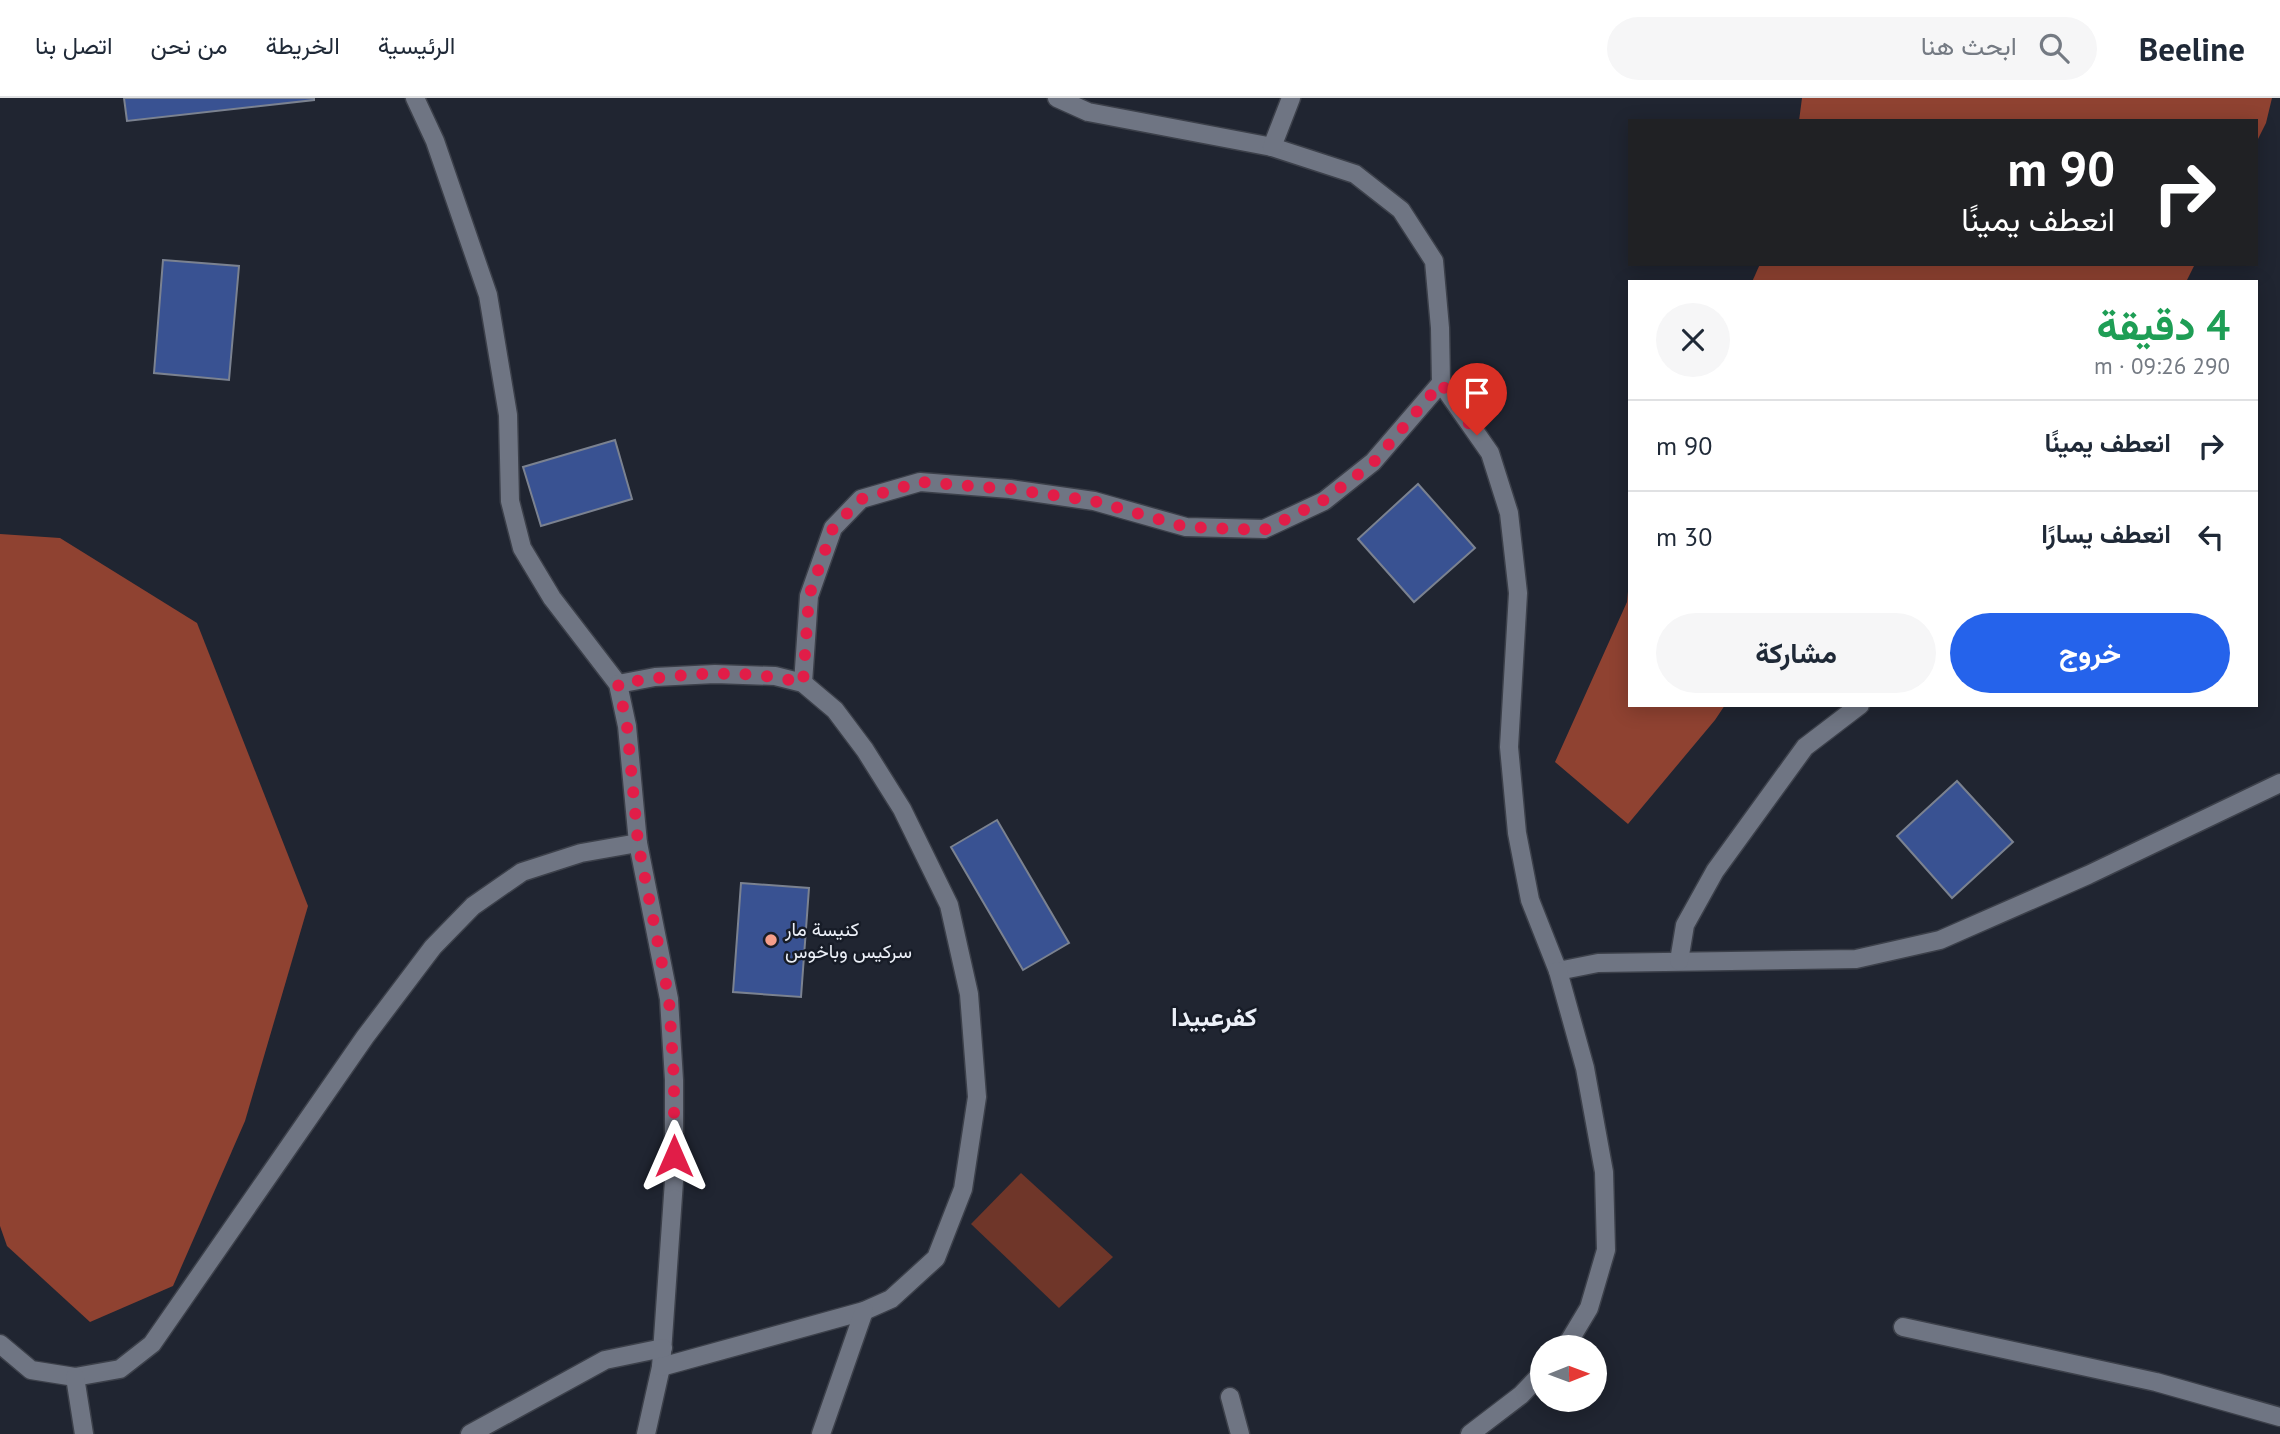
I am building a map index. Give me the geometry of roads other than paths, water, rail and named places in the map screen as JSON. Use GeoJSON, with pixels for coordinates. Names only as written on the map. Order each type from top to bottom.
{"type":"FeatureCollection","features":[{"type":"Feature","properties":{"kind":"street"},"geometry":{"type":"LineString","coordinates":[[415,98],[435,141],[488,295],[508,415],[510,501],[522,548],[552,598],[618,684],[627,726],[638,843],[669,999],[674,1080],[674,1181],[663,1348],[646,1434]]}},
{"type":"Feature","properties":{"kind":"street"},"geometry":{"type":"LineString","coordinates":[[1057,98],[1088,112],[1272,147],[1356,174],[1401,210],[1434,261],[1440,328],[1441,383],[1490,453],[1509,513],[1518,593],[1508,747],[1517,833],[1530,900],[1559,971],[1585,1068],[1604,1172],[1606,1250],[1590,1308],[1573,1335]]}},
{"type":"Feature","properties":{"kind":"street"},"geometry":{"type":"LineString","coordinates":[[1272,147],[1292,98]]}},
{"type":"Feature","properties":{"kind":"street"},"geometry":{"type":"LineString","coordinates":[[803,683],[809,596],[833,528],[861,499],[920,482],[1010,489],[1094,501],[1186,527],[1264,530],[1324,500],[1373,463],[1441,383]]}},
{"type":"Feature","properties":{"kind":"street"},"geometry":{"type":"LineString","coordinates":[[618,684],[655,677],[715,674],[775,676],[803,683],[835,710],[865,750],[902,809],[949,905],[969,994],[977,1097],[963,1189],[936,1258],[891,1299],[864,1311],[661,1367]]}},
{"type":"Feature","properties":{"kind":"street"},"geometry":{"type":"LineString","coordinates":[[1679,961],[1685,925],[1723,860],[1805,747],[1857,707]]}},
{"type":"Feature","properties":{"kind":"street"},"geometry":{"type":"LineString","coordinates":[[1559,971],[1598,963],[1856,959],[1940,940],[2088,875],[2280,783]]}},
{"type":"Feature","properties":{"kind":"street"},"geometry":{"type":"LineString","coordinates":[[0,1344],[31,1370],[75,1377],[120,1369],[152,1343],[365,1037],[433,947],[473,906],[522,872],[581,853],[638,843]]}},
{"type":"Feature","properties":{"kind":"street"},"geometry":{"type":"LineString","coordinates":[[821,1434],[864,1311]]}},
{"type":"Feature","properties":{"kind":"street"},"geometry":{"type":"LineString","coordinates":[[1903,1327],[2156,1382],[2280,1417]]}},
{"type":"Feature","properties":{"kind":"street"},"geometry":{"type":"LineString","coordinates":[[470,1434],[605,1360],[663,1348]]}},
{"type":"Feature","properties":{"kind":"street"},"geometry":{"type":"LineString","coordinates":[[75,1377],[84,1434]]}},
{"type":"Feature","properties":{"kind":"street"},"geometry":{"type":"LineString","coordinates":[[1470,1434],[1530,1386]]}},
{"type":"Feature","properties":{"kind":"street"},"geometry":{"type":"LineString","coordinates":[[1230,1397],[1240,1434]]}},
{"type":"Feature","properties":{"kind":"place","name":"كنيسة مار سركيس وباخوس"},"geometry":{"type":"Point","coordinates":[771,940]}},
{"type":"Feature","properties":{"kind":"district","name":"كفرعبيدا"},"geometry":{"type":"Point","coordinates":[1214,1016]}}]}
